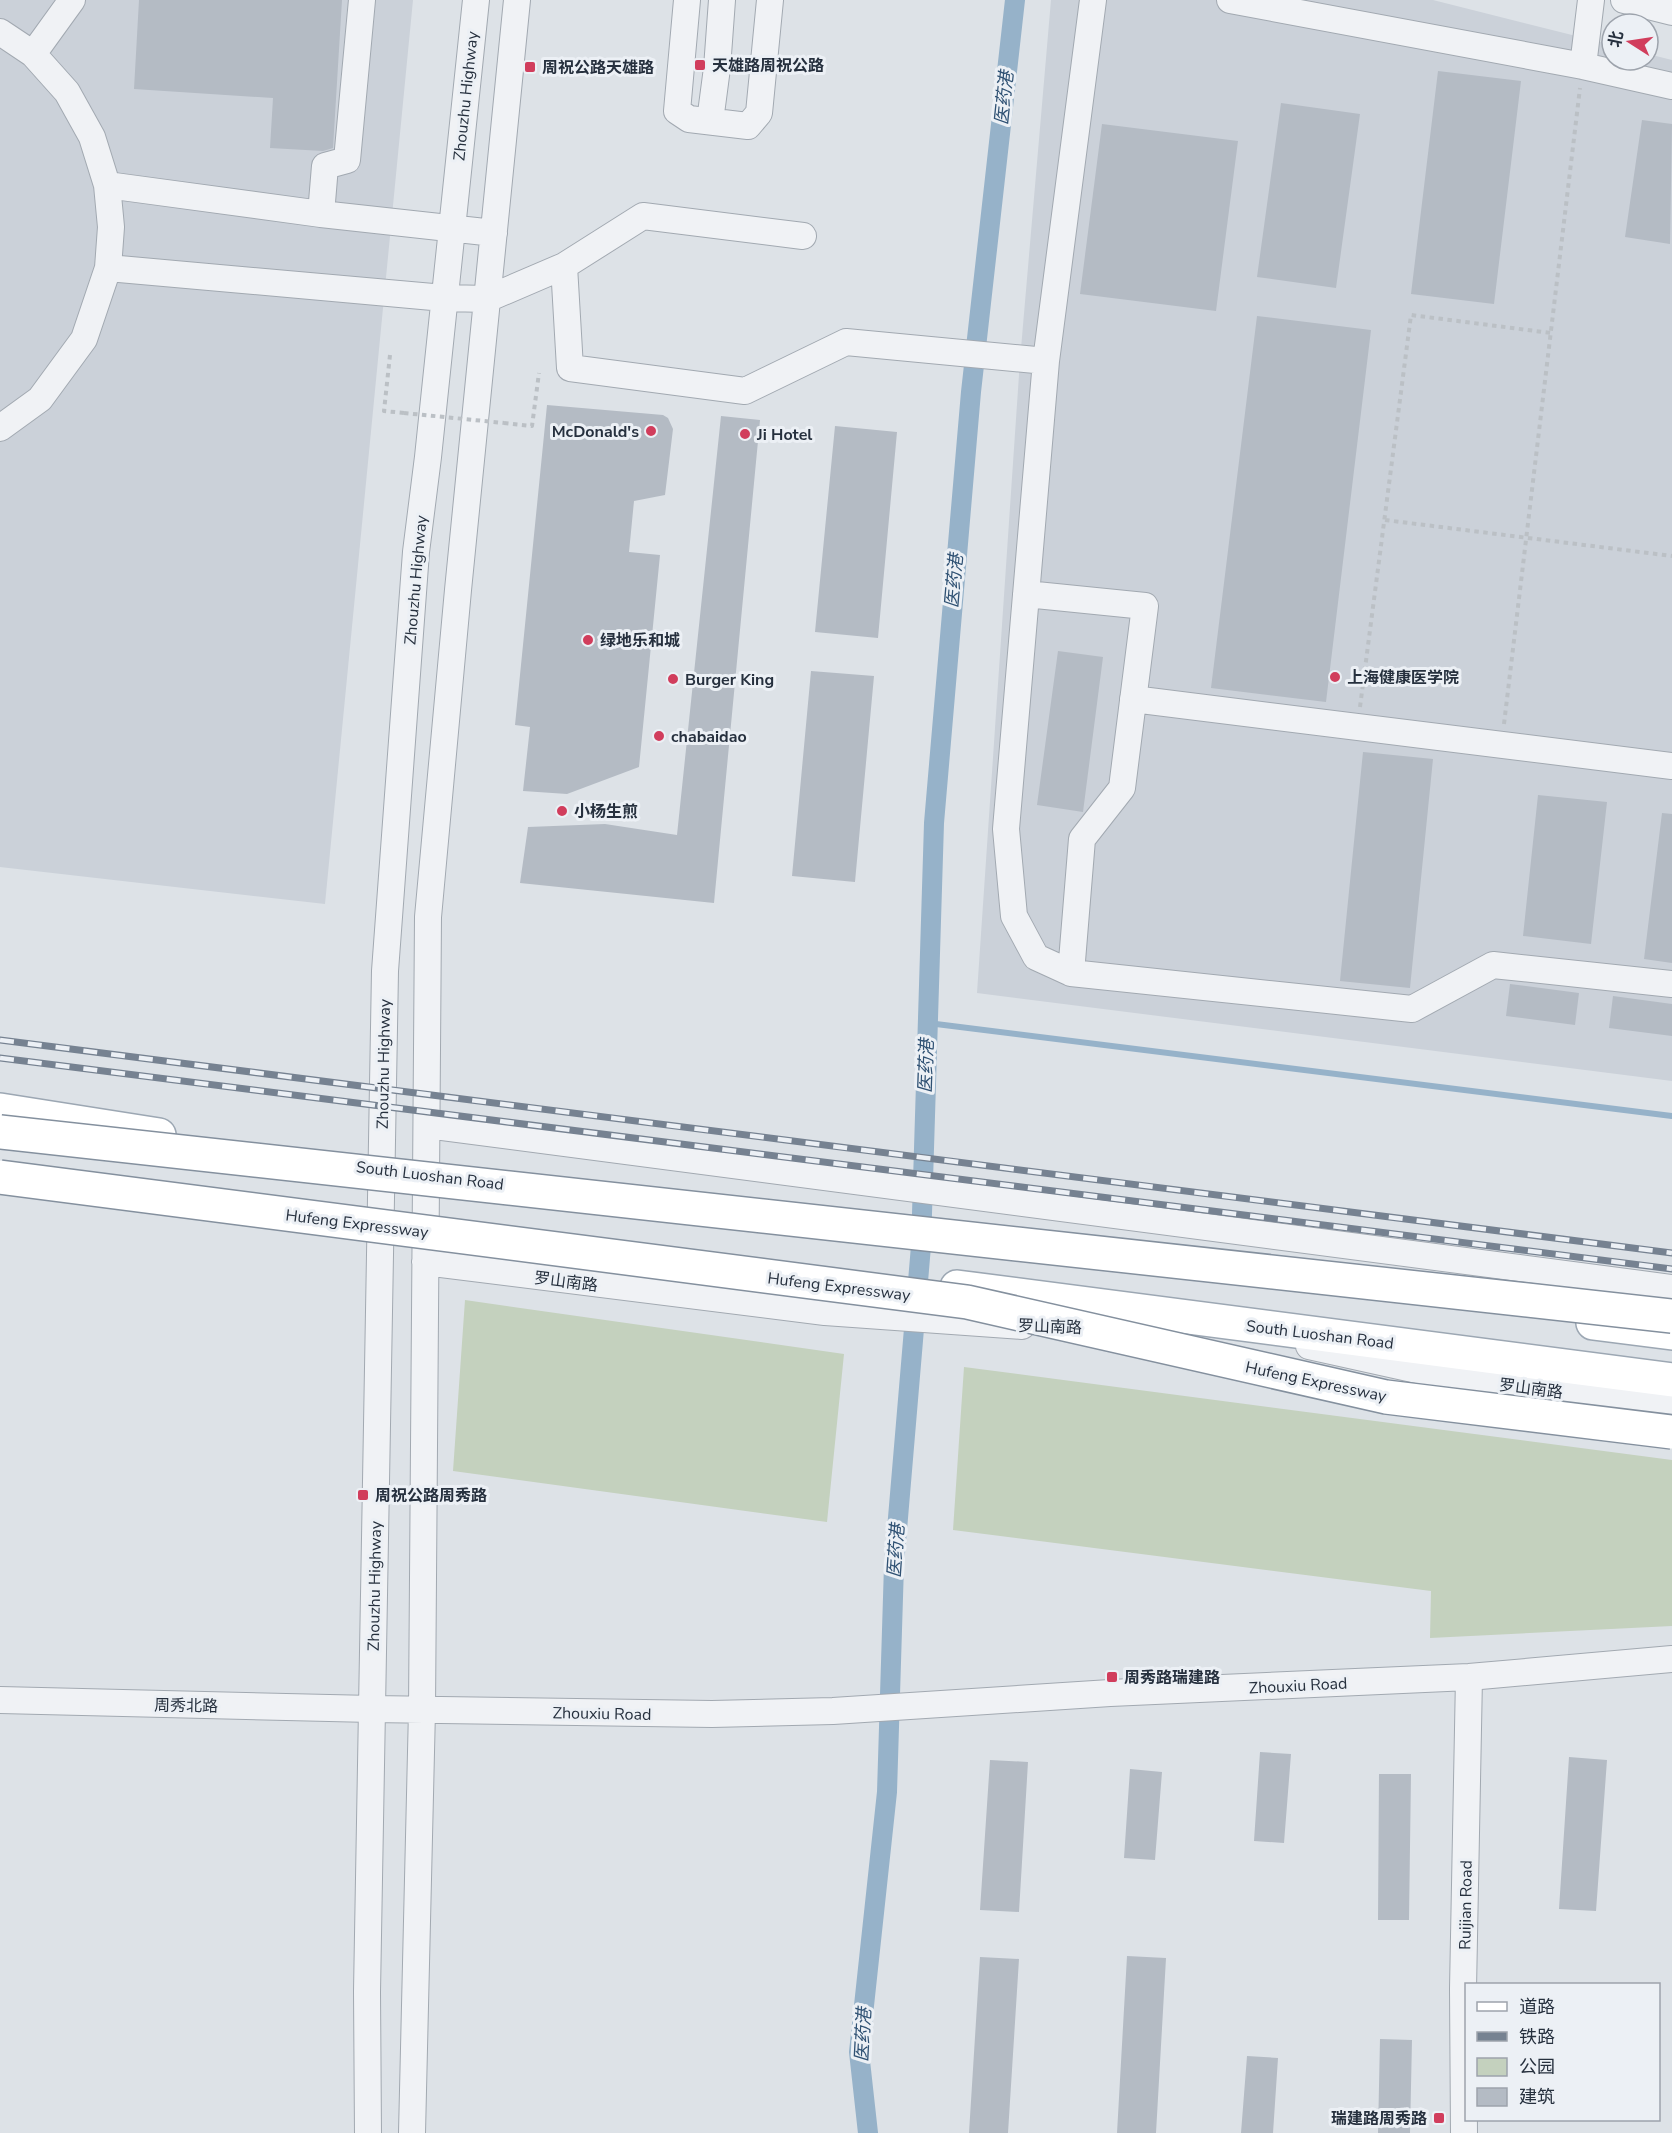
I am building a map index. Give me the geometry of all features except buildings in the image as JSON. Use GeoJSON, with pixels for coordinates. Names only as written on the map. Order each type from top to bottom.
{"type":"FeatureCollection","features":[{"type":"Feature","properties":{"kind":"main road","name":"South Luoshan Road"},"geometry":{"type":"LineString","coordinates":[[0,1110],[382,1170],[969,1240],[1672,1333]]}},
{"type":"Feature","properties":{"kind":"main road"},"geometry":{"type":"LineString","coordinates":[[0,1132],[1672,1316]]}},
{"type":"Feature","properties":{"kind":"main road","name":"Hufeng Expressway"},"geometry":{"type":"LineString","coordinates":[[0,1177],[967,1302],[1386,1397],[1672,1432]]}},
{"type":"Feature","properties":{"kind":"main road"},"geometry":{"type":"LineString","coordinates":[[0,1185],[426,1222]]}},
{"type":"Feature","properties":{"kind":"main road","name":"South Luoshan Road"},"geometry":{"type":"LineString","coordinates":[[426,1222],[854,1273],[1672,1380]]}},
{"type":"Feature","properties":{"kind":"street"},"geometry":{"type":"LineString","coordinates":[[33,54],[72,0]]}},
{"type":"Feature","properties":{"kind":"street"},"geometry":{"type":"LineString","coordinates":[[321,214],[325,166],[347,160],[362,0]]}},
{"type":"Feature","properties":{"kind":"street","name":"Zhouzhu Highway"},"geometry":{"type":"LineString","coordinates":[[368,2133],[367,1992],[385,972],[416,552],[476,0]]}},
{"type":"Feature","properties":{"kind":"street"},"geometry":{"type":"LineString","coordinates":[[412,2133],[423,1710],[428,917],[517,0]]}},
{"type":"Feature","properties":{"kind":"street"},"geometry":{"type":"LineString","coordinates":[[687,0],[677,111],[689,119],[748,126],[759,113],[770,0]]}},
{"type":"Feature","properties":{"kind":"street"},"geometry":{"type":"LineString","coordinates":[[710,122],[722,0]]}},
{"type":"Feature","properties":{"kind":"street"},"geometry":{"type":"LineString","coordinates":[[1093,0],[1046,361],[1006,829],[1014,916],[1036,957],[1071,973],[1412,1010],[1493,965],[1672,984]]}},
{"type":"Feature","properties":{"kind":"street"},"geometry":{"type":"LineString","coordinates":[[1230,0],[1583,66],[1672,86]]}},
{"type":"Feature","properties":{"kind":"street"},"geometry":{"type":"LineString","coordinates":[[1583,66],[1591,0]]}},
{"type":"Feature","properties":{"kind":"street"},"geometry":{"type":"LineString","coordinates":[[1624,0],[1672,12]]}},
{"type":"Feature","properties":{"kind":"street"},"geometry":{"type":"LineString","coordinates":[[0,32],[33,54],[67,92],[92,137],[107,185],[111,227],[108,268],[84,339],[40,399],[0,428]]}},
{"type":"Feature","properties":{"kind":"street"},"geometry":{"type":"LineString","coordinates":[[107,185],[321,214],[494,233]]}},
{"type":"Feature","properties":{"kind":"street"},"geometry":{"type":"LineString","coordinates":[[108,268],[444,298],[487,299],[564,266],[643,216],[803,236]]}},
{"type":"Feature","properties":{"kind":"street"},"geometry":{"type":"LineString","coordinates":[[564,266],[570,368],[745,391],[846,342],[1046,361]]}},
{"type":"Feature","properties":{"kind":"street"},"geometry":{"type":"LineString","coordinates":[[1026,594],[1145,606],[1122,788],[1082,839],[1071,973]]}},
{"type":"Feature","properties":{"kind":"street"},"geometry":{"type":"LineString","coordinates":[[1133,699],[1502,743],[1672,766]]}},
{"type":"Feature","properties":{"kind":"street"},"geometry":{"type":"LineString","coordinates":[[427,1125],[1672,1288]]}},
{"type":"Feature","properties":{"kind":"street","name":"罗山南路"},"geometry":{"type":"LineString","coordinates":[[425,1262],[704,1299],[852,1314],[965,1322],[1160,1330],[1284,1341],[1449,1377],[1672,1406]]}},
{"type":"Feature","properties":{"kind":"street","name":"Zhouxiu Road"},"geometry":{"type":"LineString","coordinates":[[372,1709],[700,1714],[833,1711],[923,1704],[1469,1677],[1672,1659]]}},
{"type":"Feature","properties":{"kind":"street","name":"Ruijian Road"},"geometry":{"type":"LineString","coordinates":[[1464,2133],[1463,1989],[1469,1677]]}},
{"type":"Feature","properties":{"kind":"street","name":"周秀北路"},"geometry":{"type":"LineString","coordinates":[[0,1700],[372,1709]]}},
{"type":"Feature","properties":{"kind":"path"},"geometry":{"type":"LineString","coordinates":[[1502,743],[1583,66]]}},
{"type":"Feature","properties":{"kind":"path"},"geometry":{"type":"LineString","coordinates":[[1358,726],[1411,315],[1551,333]]}},
{"type":"Feature","properties":{"kind":"path"},"geometry":{"type":"LineString","coordinates":[[390,356],[384,411],[532,426],[539,374]]}},
{"type":"Feature","properties":{"kind":"path"},"geometry":{"type":"LineString","coordinates":[[1384,520],[1672,556]]}},
{"type":"Feature","properties":{"kind":"shaded area"},"geometry":{"type":"Polygon","coordinates":[[[0,0],[413,0],[325,904],[0,867],[0,0]]]}},
{"type":"Feature","properties":{"kind":"shaded area","name":"上海健康医学院"},"geometry":{"type":"Polygon","coordinates":[[[1051,0],[1433,0],[1600,42],[1600,72],[1660,72],[1660,57],[1672,60],[1672,1081],[977,993],[1020,360],[1051,0]]]}},
{"type":"Feature","properties":{"kind":"green space"},"geometry":{"type":"Polygon","coordinates":[[[465,1300],[844,1354],[827,1522],[453,1471],[465,1300]]]}},
{"type":"Feature","properties":{"kind":"green space"},"geometry":{"type":"Polygon","coordinates":[[[964,1367],[1672,1460],[1672,1626],[1430,1638],[1431,1591],[953,1530],[964,1367]]]}},
{"type":"Feature","properties":{"kind":"waterway","name":"医药港"},"geometry":{"type":"LineString","coordinates":[[868,2133],[859,2052],[887,1792],[894,1565],[921,1246],[934,823],[971,392],[1015,0]]}},
{"type":"Feature","properties":{"kind":"waterway"},"geometry":{"type":"LineString","coordinates":[[928,1023],[1672,1116]]}},
{"type":"Feature","properties":{"kind":"railway"},"geometry":{"type":"LineString","coordinates":[[0,1040],[1672,1253]]}},
{"type":"Feature","properties":{"kind":"railway"},"geometry":{"type":"LineString","coordinates":[[0,1058],[1672,1269]]}},
{"type":"Feature","properties":{"kind":"place","name":"天雄路周祝公路"},"geometry":{"type":"Point","coordinates":[700,65]}},
{"type":"Feature","properties":{"kind":"place","name":"周祝公路天雄路"},"geometry":{"type":"Point","coordinates":[530,67]}},
{"type":"Feature","properties":{"kind":"place","name":"McDonald's"},"geometry":{"type":"Point","coordinates":[651,431]}},
{"type":"Feature","properties":{"kind":"place","name":"Ji Hotel"},"geometry":{"type":"Point","coordinates":[745,434]}},
{"type":"Feature","properties":{"kind":"place","name":"绿地乐和城"},"geometry":{"type":"Point","coordinates":[588,640]}},
{"type":"Feature","properties":{"kind":"place","name":"上海健康医学院"},"geometry":{"type":"Point","coordinates":[1335,677]}},
{"type":"Feature","properties":{"kind":"place","name":"Burger King"},"geometry":{"type":"Point","coordinates":[673,679]}},
{"type":"Feature","properties":{"kind":"place","name":"chabaidao"},"geometry":{"type":"Point","coordinates":[659,736]}},
{"type":"Feature","properties":{"kind":"place","name":"小杨生煎"},"geometry":{"type":"Point","coordinates":[562,811]}},
{"type":"Feature","properties":{"kind":"place","name":"周祝公路周秀路"},"geometry":{"type":"Point","coordinates":[363,1495]}},
{"type":"Feature","properties":{"kind":"place","name":"周秀路瑞建路"},"geometry":{"type":"Point","coordinates":[1112,1677]}},
{"type":"Feature","properties":{"kind":"place","name":"瑞建路周秀路"},"geometry":{"type":"Point","coordinates":[1439,2118]}}]}
